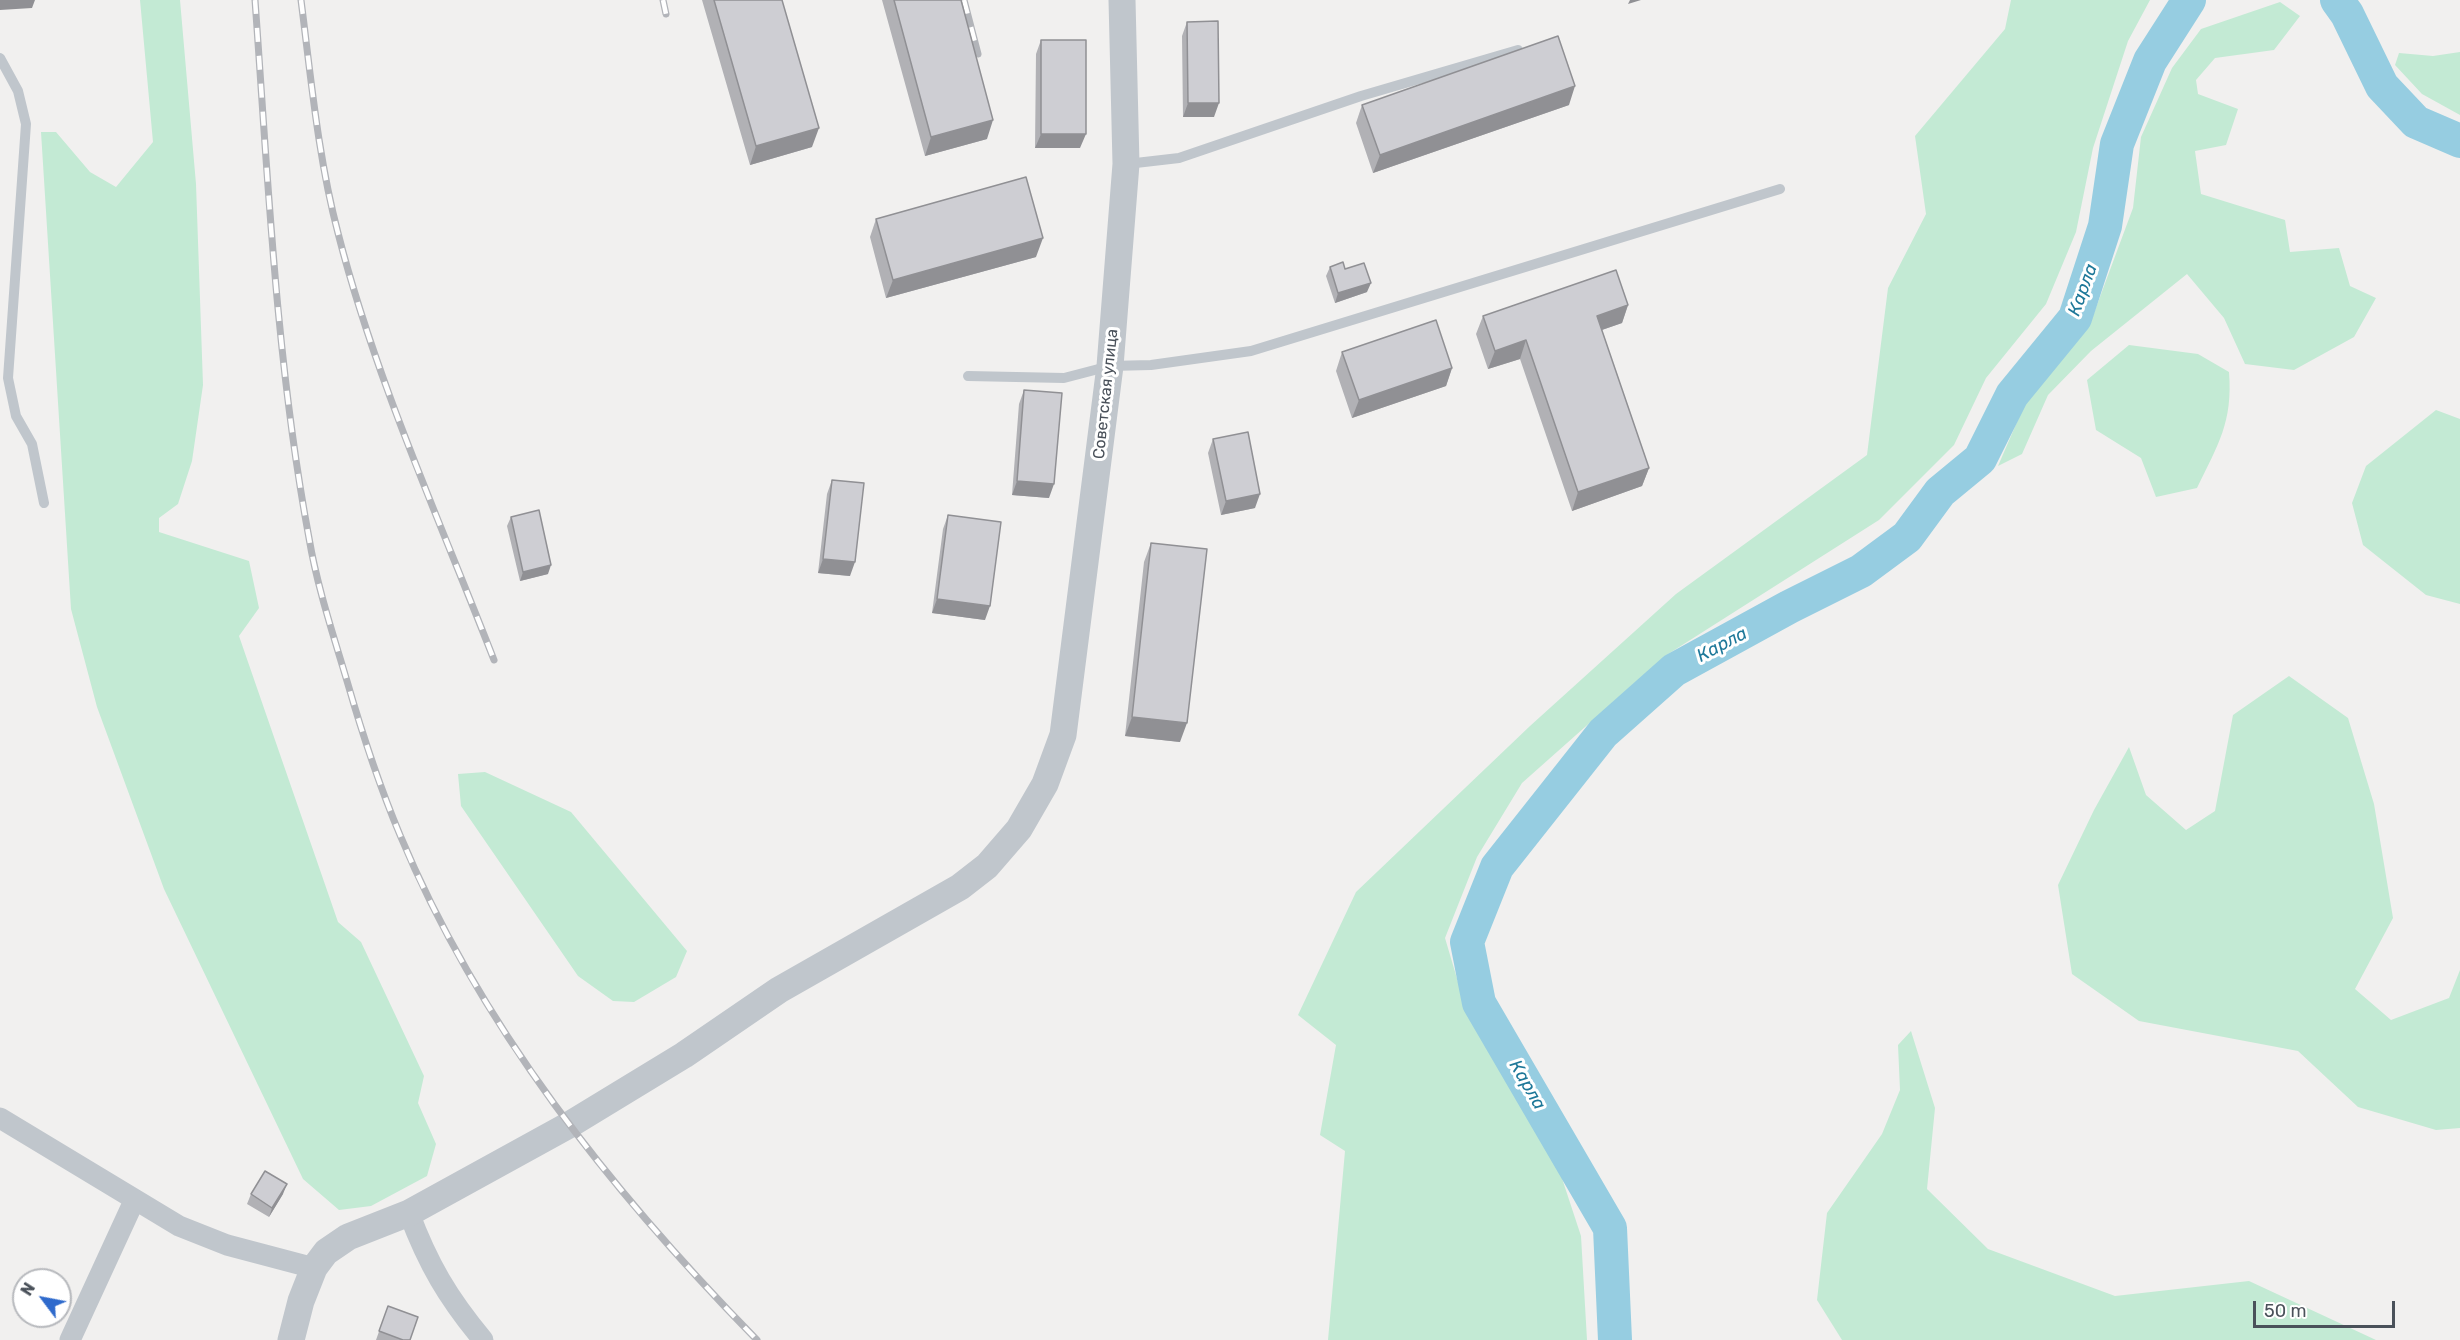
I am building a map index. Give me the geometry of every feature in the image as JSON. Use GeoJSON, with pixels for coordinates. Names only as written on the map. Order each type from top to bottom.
{"type":"FeatureCollection","features":[{"type":"Feature","properties":{"kind":"street","name":"Советская улица"},"geometry":{"type":"LineString","coordinates":[[314,1268],[326,1252],[348,1237],[408,1212],[569,1125],[684,1055],[779,990],[960,887],[987,866],[1019,829],[1045,784],[1062,735],[1110,366],[1126,164],[1122,0]]}},
{"type":"Feature","properties":{"kind":"street"},"geometry":{"type":"LineString","coordinates":[[0,1118],[179,1226],[227,1245],[314,1268],[301,1301],[291,1340]]}},
{"type":"Feature","properties":{"kind":"street"},"geometry":{"type":"LineString","coordinates":[[70,1340],[135,1201]]}},
{"type":"Feature","properties":{"kind":"street"},"geometry":{"type":"LineString","coordinates":[[408,1212],[423,1251],[453,1304],[483,1340]]}},
{"type":"Feature","properties":{"kind":"lane"},"geometry":{"type":"LineString","coordinates":[[1126,164],[1179,158],[1361,96],[1518,50]]}},
{"type":"Feature","properties":{"kind":"lane"},"geometry":{"type":"LineString","coordinates":[[0,58],[18,91],[26,124],[8,378],[16,416],[32,444],[44,503]]}},
{"type":"Feature","properties":{"kind":"lane"},"geometry":{"type":"LineString","coordinates":[[968,376],[1064,378],[1110,366],[1151,365],[1251,351],[1780,189]]}},
{"type":"Feature","properties":{"kind":"green space"},"geometry":{"type":"Polygon","coordinates":[[[140,0],[180,0],[196,184],[203,385],[192,461],[178,504],[159,518],[159,532],[249,561],[259,608],[239,636],[338,922],[361,942],[424,1076],[418,1103],[436,1144],[427,1176],[371,1206],[339,1210],[303,1179],[164,889],[97,707],[71,609],[41,132],[56,132],[90,172],[116,187],[153,142],[140,0]]]}},
{"type":"Feature","properties":{"kind":"green space"},"geometry":{"type":"Polygon","coordinates":[[[2011,0],[2150,0],[2128,41],[2093,148],[2076,232],[2046,304],[1986,378],[1954,445],[1879,520],[1665,656],[1522,783],[1477,857],[1445,938],[1466,1009],[1550,1142],[1581,1236],[1587,1340],[1328,1340],[1345,1151],[1320,1135],[1336,1045],[1298,1015],[1356,892],[1530,726],[1676,594],[1867,455],[1888,288],[1926,214],[1915,136],[2005,29],[2011,0]]]}},
{"type":"Feature","properties":{"kind":"green space"},"geometry":{"type":"Polygon","coordinates":[[[2280,2],[2300,16],[2274,50],[2215,58],[2196,80],[2198,94],[2238,109],[2226,145],[2195,151],[2201,194],[2285,220],[2290,252],[2339,248],[2350,286],[2376,298],[2354,337],[2294,370],[2245,364],[2224,318],[2187,274],[2091,351],[2048,395],[2022,454],[1998,466],[2030,392],[2091,321],[2133,208],[2141,137],[2172,68],[2201,29],[2280,2]]]}},
{"type":"Feature","properties":{"kind":"green space"},"geometry":{"type":"Polygon","coordinates":[[[2460,52],[2460,115],[2422,94],[2395,65],[2399,53],[2433,56],[2460,52]]]}},
{"type":"Feature","properties":{"kind":"green space"},"geometry":{"type":"Polygon","coordinates":[[[2129,345],[2198,354],[2229,372],[2230,390],[2226,419],[2217,446],[2197,488],[2156,497],[2141,458],[2096,430],[2087,380],[2129,345]]]}},
{"type":"Feature","properties":{"kind":"green space"},"geometry":{"type":"Polygon","coordinates":[[[2436,410],[2460,419],[2460,604],[2426,595],[2363,545],[2352,503],[2366,466],[2436,410]]]}},
{"type":"Feature","properties":{"kind":"green space"},"geometry":{"type":"Polygon","coordinates":[[[2289,676],[2348,718],[2374,804],[2393,918],[2355,989],[2391,1020],[2449,998],[2460,970],[2460,1128],[2436,1130],[2358,1107],[2298,1051],[2139,1021],[2072,974],[2058,885],[2094,810],[2129,747],[2146,795],[2186,830],[2215,811],[2233,715],[2289,676]]]}},
{"type":"Feature","properties":{"kind":"green space"},"geometry":{"type":"Polygon","coordinates":[[[485,772],[571,812],[687,951],[676,977],[634,1002],[613,1001],[578,976],[461,806],[458,774],[485,772]]]}},
{"type":"Feature","properties":{"kind":"green space"},"geometry":{"type":"Polygon","coordinates":[[[1911,1031],[1935,1108],[1927,1189],[1988,1249],[2115,1296],[2249,1281],[2376,1340],[1842,1340],[1817,1300],[1827,1213],[1882,1134],[1900,1090],[1898,1045],[1911,1031]]]}},
{"type":"Feature","properties":{"kind":"building"},"geometry":{"type":"Polygon","coordinates":[[[714,0],[782,0],[819,128],[756,146],[714,0]]]}},
{"type":"Feature","properties":{"kind":"building"},"geometry":{"type":"Polygon","coordinates":[[[894,0],[961,0],[993,120],[931,137],[894,0]]]}},
{"type":"Feature","properties":{"kind":"building"},"geometry":{"type":"Polygon","coordinates":[[[1218,21],[1219,103],[1188,103],[1187,22],[1218,21]]]}},
{"type":"Feature","properties":{"kind":"building"},"geometry":{"type":"Polygon","coordinates":[[[1558,36],[1575,86],[1380,155],[1362,105],[1558,36]]]}},
{"type":"Feature","properties":{"kind":"building"},"geometry":{"type":"Polygon","coordinates":[[[1041,40],[1086,40],[1086,134],[1041,134],[1041,40]]]}},
{"type":"Feature","properties":{"kind":"building"},"geometry":{"type":"Polygon","coordinates":[[[1026,177],[1043,238],[893,280],[876,219],[1026,177]]]}},
{"type":"Feature","properties":{"kind":"building"},"geometry":{"type":"Polygon","coordinates":[[[1343,262],[1345,269],[1364,263],[1371,283],[1338,293],[1330,267],[1343,262]]]}},
{"type":"Feature","properties":{"kind":"building"},"geometry":{"type":"Polygon","coordinates":[[[1616,270],[1628,305],[1597,316],[1649,468],[1578,492],[1526,340],[1495,351],[1483,316],[1616,270]]]}},
{"type":"Feature","properties":{"kind":"building"},"geometry":{"type":"Polygon","coordinates":[[[1436,320],[1452,368],[1359,400],[1342,352],[1436,320]]]}},
{"type":"Feature","properties":{"kind":"building"},"geometry":{"type":"Polygon","coordinates":[[[1024,390],[1062,393],[1054,484],[1017,481],[1024,390]]]}},
{"type":"Feature","properties":{"kind":"building"},"geometry":{"type":"Polygon","coordinates":[[[1248,432],[1260,494],[1226,501],[1213,439],[1248,432]]]}},
{"type":"Feature","properties":{"kind":"building"},"geometry":{"type":"Polygon","coordinates":[[[832,480],[864,483],[855,562],[823,559],[832,480]]]}},
{"type":"Feature","properties":{"kind":"building"},"geometry":{"type":"Polygon","coordinates":[[[539,510],[551,565],[523,572],[511,517],[539,510]]]}},
{"type":"Feature","properties":{"kind":"building"},"geometry":{"type":"Polygon","coordinates":[[[948,515],[1001,522],[990,606],[937,599],[948,515]]]}},
{"type":"Feature","properties":{"kind":"building"},"geometry":{"type":"Polygon","coordinates":[[[1151,543],[1207,549],[1187,723],[1132,717],[1151,543]]]}},
{"type":"Feature","properties":{"kind":"building"},"geometry":{"type":"Polygon","coordinates":[[[265,1171],[287,1184],[272,1208],[251,1194],[265,1171]]]}},
{"type":"Feature","properties":{"kind":"building"},"geometry":{"type":"Polygon","coordinates":[[[388,1306],[418,1317],[410,1340],[403,1340],[379,1331],[388,1306]]]}},
{"type":"Feature","properties":{"kind":"waterway","name":"Карла"},"geometry":{"type":"LineString","coordinates":[[1615,1340],[1610,1228],[1479,1003],[1467,942],[1497,867],[1603,733],[1674,670],[1789,607],[1861,571],[1907,537],[1940,492],[1980,459],[2012,395],[2075,318],[2105,226],[2117,144],[2150,61],[2189,0]]}},
{"type":"Feature","properties":{"kind":"waterway","name":"Карла"},"geometry":{"type":"LineString","coordinates":[[2337,0],[2347,14],[2382,86],[2416,122],[2460,141]]}},
{"type":"Feature","properties":{"kind":"railway"},"geometry":{"type":"LineString","coordinates":[[255,0],[274,270],[288,404],[298,471],[312,556],[321,592],[371,759],[385,797],[432,906],[469,974],[510,1040],[554,1104],[602,1166],[652,1226],[757,1340]]}},
{"type":"Feature","properties":{"kind":"railway"},"geometry":{"type":"LineString","coordinates":[[301,0],[325,176],[353,287],[389,395],[494,660]]}},
{"type":"Feature","properties":{"kind":"railway"},"geometry":{"type":"LineString","coordinates":[[663,0],[666,14]]}},
{"type":"Feature","properties":{"kind":"railway"},"geometry":{"type":"LineString","coordinates":[[964,0],[978,54]]}}]}
